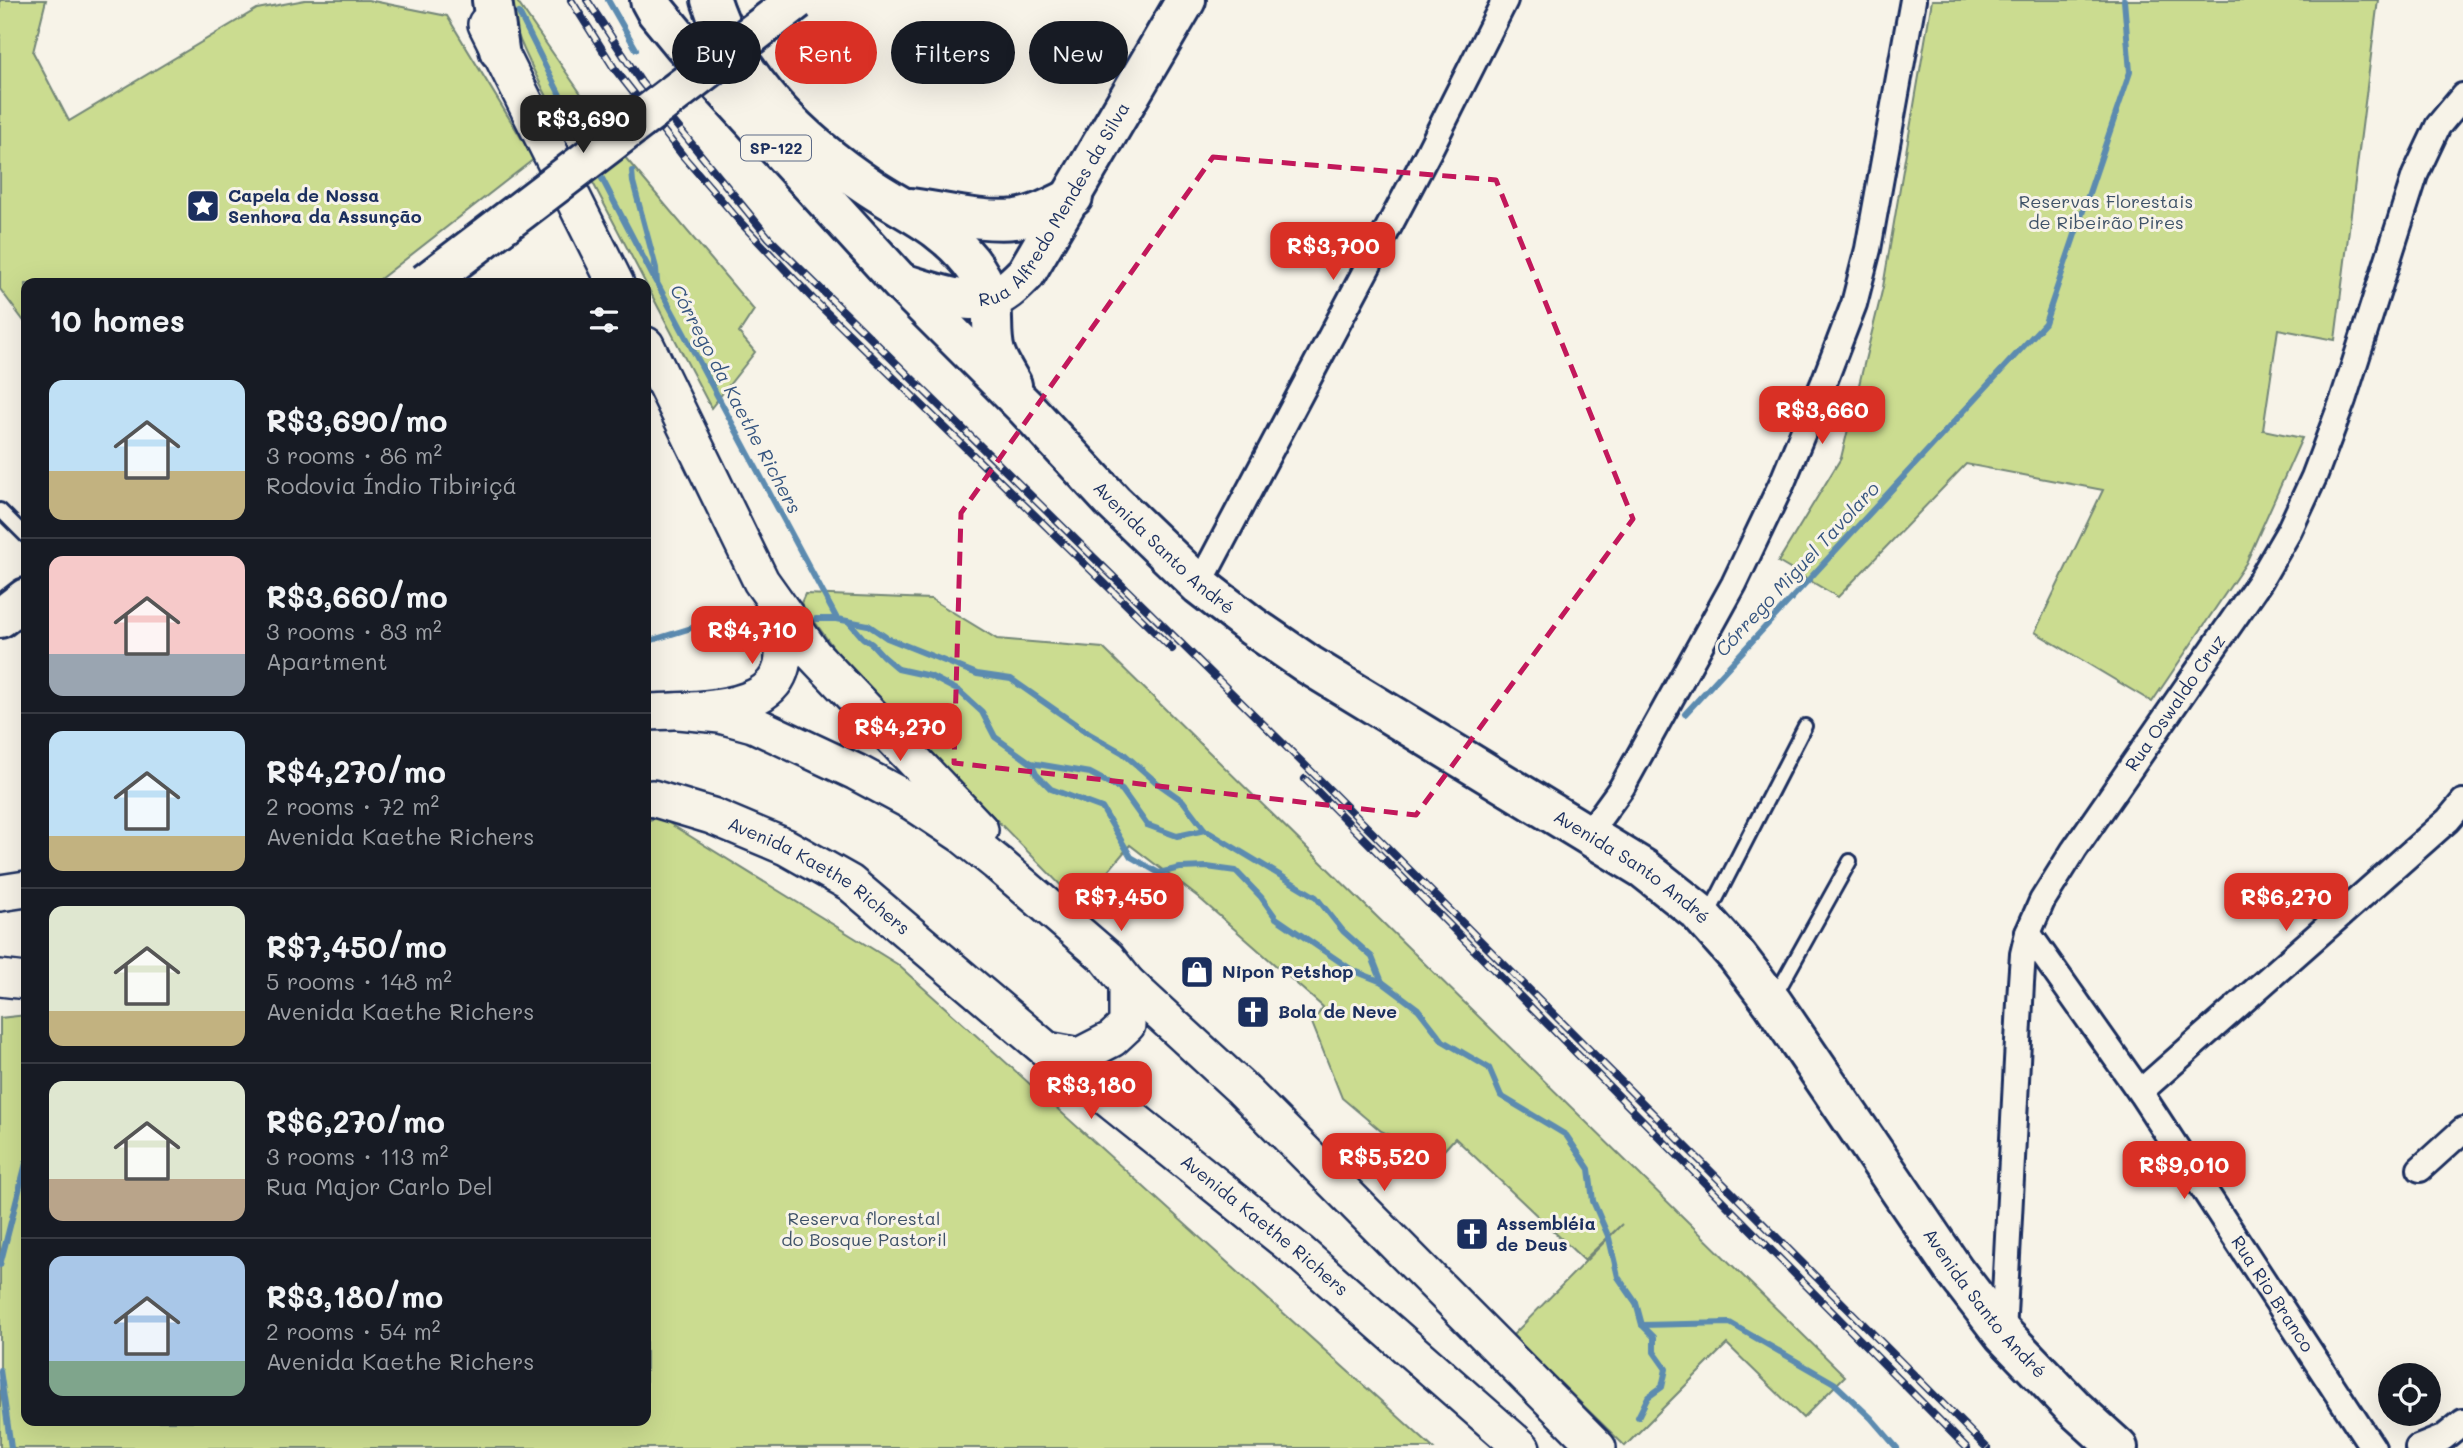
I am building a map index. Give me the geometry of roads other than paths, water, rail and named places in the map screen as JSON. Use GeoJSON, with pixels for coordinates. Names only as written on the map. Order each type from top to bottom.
{"type":"FeatureCollection","features":[{"type":"Feature","properties":{"kind":"highway"},"geometry":{"type":"LineString","coordinates":[[492,0],[499,50]]}},
{"type":"Feature","properties":{"kind":"highway","name":"SP-122"},"geometry":{"type":"LineString","coordinates":[[711,0],[732,47],[751,77],[782,114],[842,168],[936,226],[971,262],[990,299]]}},
{"type":"Feature","properties":{"kind":"highway"},"geometry":{"type":"LineString","coordinates":[[433,278],[797,0]]}},
{"type":"Feature","properties":{"kind":"highway","name":"Rua Alfredo Mendes da Silva"},"geometry":{"type":"LineString","coordinates":[[900,282],[955,297],[990,299],[1013,286],[1026,273],[1073,197],[1186,0]]}},
{"type":"Feature","properties":{"kind":"highway","name":"SP-122"},"geometry":{"type":"LineString","coordinates":[[651,4],[747,116],[900,282]]}},
{"type":"Feature","properties":{"kind":"highway"},"geometry":{"type":"LineString","coordinates":[[905,207],[986,218],[1015,219],[1051,208],[1073,197]]}},
{"type":"Feature","properties":{"kind":"highway"},"geometry":{"type":"LineString","coordinates":[[900,282],[931,282],[939,279],[952,267],[955,260],[953,243]]}},
{"type":"Feature","properties":{"kind":"highway","name":"Avenida Santo André"},"geometry":{"type":"LineString","coordinates":[[900,282],[1026,408],[1113,502],[1199,584],[1252,626],[1309,665],[1644,869],[1705,920],[1772,1002],[1954,1270],[2003,1334],[2074,1408],[2118,1448]]}},
{"type":"Feature","properties":{"kind":"highway","name":"Avenida Santo André"},"geometry":{"type":"LineString","coordinates":[[990,299],[996,353],[1026,408]]}},
{"type":"Feature","properties":{"kind":"highway"},"geometry":{"type":"LineString","coordinates":[[0,618],[21,602]]}},
{"type":"Feature","properties":{"kind":"main road"},"geometry":{"type":"LineString","coordinates":[[473,0],[613,278]]}},
{"type":"Feature","properties":{"kind":"main road"},"geometry":{"type":"LineString","coordinates":[[651,355],[761,581],[784,643],[784,663],[778,678],[752,700],[721,706],[662,711]]}},
{"type":"Feature","properties":{"kind":"main road"},"geometry":{"type":"LineString","coordinates":[[761,581],[813,654],[1070,924]]}},
{"type":"Feature","properties":{"kind":"main road"},"geometry":{"type":"LineString","coordinates":[[662,711],[720,715],[753,724],[856,772],[912,802],[962,835],[1107,958],[1127,983],[1240,1087],[1598,1448]]}},
{"type":"Feature","properties":{"kind":"main road","name":"Avenida Kaethe Richers"},"geometry":{"type":"LineString","coordinates":[[651,798],[712,816],[749,831],[786,847],[850,883],[1047,1050],[1299,1252],[1522,1448]]}},
{"type":"Feature","properties":{"kind":"main road"},"geometry":{"type":"LineString","coordinates":[[0,894],[21,890]]}},
{"type":"Feature","properties":{"kind":"main road"},"geometry":{"type":"LineString","coordinates":[[0,978],[21,980]]}},
{"type":"Feature","properties":{"kind":"main road"},"geometry":{"type":"LineString","coordinates":[[1047,1050],[1079,1056],[1112,1039],[1126,1025],[1127,983]]}},
{"type":"Feature","properties":{"kind":"street"},"geometry":{"type":"LineString","coordinates":[[1199,584],[1506,0]]}},
{"type":"Feature","properties":{"kind":"street"},"geometry":{"type":"LineString","coordinates":[[1588,834],[1622,787],[1734,584],[1782,482],[1824,382],[1854,304],[1868,249],[1913,0]]}},
{"type":"Feature","properties":{"kind":"street","name":"Rua Oswaldo Cruz"},"geometry":{"type":"LineString","coordinates":[[2003,1334],[2022,954],[2028,933],[2042,901],[2074,850],[2260,581],[2289,531],[2314,477],[2343,400],[2415,174],[2438,126],[2463,96]]}},
{"type":"Feature","properties":{"kind":"street"},"geometry":{"type":"LineString","coordinates":[[2140,1092],[2448,820],[2463,802]]}},
{"type":"Feature","properties":{"kind":"street","name":"Rua Rio Branco"},"geometry":{"type":"LineString","coordinates":[[2028,933],[2140,1092],[2373,1448]]}},
{"type":"Feature","properties":{"kind":"street"},"geometry":{"type":"LineString","coordinates":[[2420,1169],[2463,1130]]}},
{"type":"Feature","properties":{"kind":"street"},"geometry":{"type":"LineString","coordinates":[[2418,1448],[2443,1438],[2463,1422]]}},
{"type":"Feature","properties":{"kind":"lane"},"geometry":{"type":"LineString","coordinates":[[0,510],[21,531]]}},
{"type":"Feature","properties":{"kind":"lane"},"geometry":{"type":"LineString","coordinates":[[1705,920],[1805,726]]}},
{"type":"Feature","properties":{"kind":"lane"},"geometry":{"type":"LineString","coordinates":[[1772,1002],[1850,861]]}},
{"type":"Feature","properties":{"kind":"waterway","name":"Córrego da Kaethe Richers"},"geometry":{"type":"LineString","coordinates":[[608,0],[636,49]]}},
{"type":"Feature","properties":{"kind":"waterway","name":"Córrego Miguel Tavolaro"},"geometry":{"type":"LineString","coordinates":[[1685,714],[2045,323],[2130,72],[2124,0]]}},
{"type":"Feature","properties":{"kind":"waterway"},"geometry":{"type":"LineString","coordinates":[[519,13],[585,145]]}},
{"type":"Feature","properties":{"kind":"waterway"},"geometry":{"type":"LineString","coordinates":[[596,167],[656,282]]}},
{"type":"Feature","properties":{"kind":"waterway","name":"Córrego da Kaethe Richers"},"geometry":{"type":"LineString","coordinates":[[632,171],[656,268],[657,283],[837,619],[868,625],[887,638],[977,674],[1011,679],[1088,733],[1123,753],[1183,801],[1205,830],[1316,897],[1343,931],[1372,957],[1382,982],[1418,1009],[1443,1041],[1489,1068],[1501,1096],[1566,1135],[1589,1169],[1593,1201],[1609,1238],[1618,1277],[1636,1303],[1642,1325],[1654,1337],[1654,1352],[1666,1369],[1662,1387],[1648,1397],[1638,1417]]}},
{"type":"Feature","properties":{"kind":"waterway"},"geometry":{"type":"LineString","coordinates":[[816,619],[837,619]]}},
{"type":"Feature","properties":{"kind":"waterway"},"geometry":{"type":"LineString","coordinates":[[651,640],[711,622],[746,621]]}},
{"type":"Feature","properties":{"kind":"waterway","name":"Córrego da Kaethe Richers"},"geometry":{"type":"LineString","coordinates":[[850,623],[898,669],[930,676],[959,691],[982,712],[995,737],[1031,763],[1090,773],[1122,790],[1147,825],[1177,836],[1205,830]]}},
{"type":"Feature","properties":{"kind":"waterway","name":"Córrego da Kaethe Richers"},"geometry":{"type":"LineString","coordinates":[[1031,763],[1036,774],[1051,789],[1102,808],[1131,857],[1159,873],[1180,868],[1207,867],[1236,871],[1261,897],[1276,918],[1352,970],[1382,982]]}},
{"type":"Feature","properties":{"kind":"waterway"},"geometry":{"type":"LineString","coordinates":[[0,1265],[21,1183]]}},
{"type":"Feature","properties":{"kind":"waterway"},"geometry":{"type":"LineString","coordinates":[[1642,1325],[1730,1323],[1834,1383],[1871,1418],[1897,1448]]}},
{"type":"Feature","properties":{"kind":"waterway"},"geometry":{"type":"LineString","coordinates":[[0,1370],[11,1448]]}},
{"type":"Feature","properties":{"kind":"railway"},"geometry":{"type":"LineString","coordinates":[[571,0],[614,68],[683,156],[742,224],[813,299],[1172,649]]}},
{"type":"Feature","properties":{"kind":"railway"},"geometry":{"type":"LineString","coordinates":[[587,0],[641,82],[769,238],[1316,776],[1987,1448]]}},
{"type":"Feature","properties":{"kind":"railway"},"geometry":{"type":"LineString","coordinates":[[1305,779],[1967,1448]]}},
{"type":"Feature","properties":{"kind":"place","name":"Capela de Nossa Senhora da Assunção"},"geometry":{"type":"Point","coordinates":[203,206]}},
{"type":"Feature","properties":{"kind":"place","name":"Nipon Petshop"},"geometry":{"type":"Point","coordinates":[1197,972]}},
{"type":"Feature","properties":{"kind":"place","name":"Bola de Neve"},"geometry":{"type":"Point","coordinates":[1253,1012]}},
{"type":"Feature","properties":{"kind":"place","name":"Assembléia de Deus"},"geometry":{"type":"Point","coordinates":[1472,1234]}},
{"type":"Feature","properties":{"kind":"park label","name":"Reservas Florestais de Ribeirão Pires"},"geometry":{"type":"Point","coordinates":[2106,212]}},
{"type":"Feature","properties":{"kind":"park label","name":"Reserva florestal do Bosque Pastoril"},"geometry":{"type":"Point","coordinates":[864,1229]}}]}
